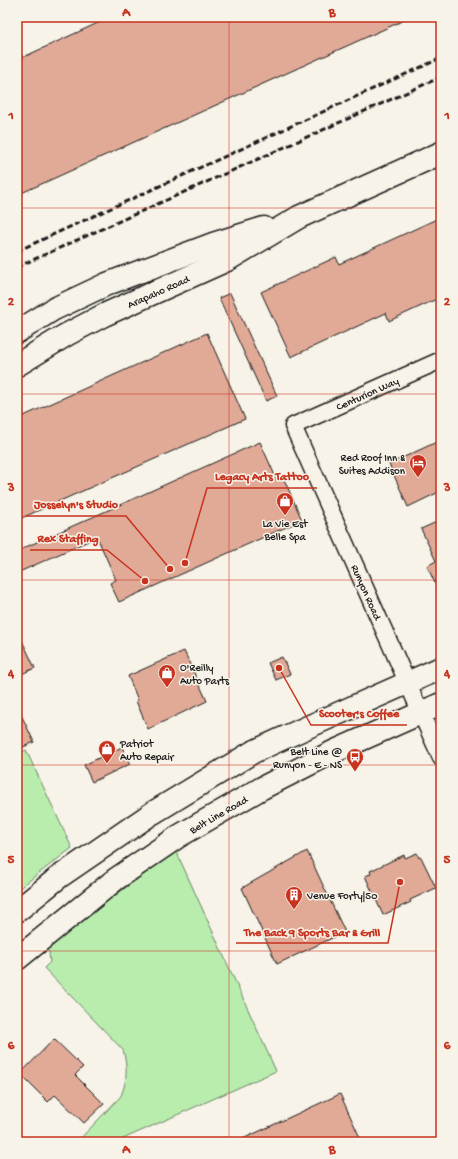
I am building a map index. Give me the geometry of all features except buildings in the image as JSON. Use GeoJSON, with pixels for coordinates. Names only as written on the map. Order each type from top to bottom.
{"type":"FeatureCollection","features":[{"type":"Feature","properties":{"kind":"main road","name":"Arapaho Road"},"geometry":{"type":"LineString","coordinates":[[17,365],[66,335],[104,315],[227,260],[299,217],[441,153]]}},
{"type":"Feature","properties":{"kind":"main road","name":"Arapaho Road"},"geometry":{"type":"LineString","coordinates":[[17,332],[54,309],[107,284],[213,244],[299,217]]}},
{"type":"Feature","properties":{"kind":"main road"},"geometry":{"type":"LineString","coordinates":[[17,912],[59,877],[96,851],[161,807],[253,752],[441,668]]}},
{"type":"Feature","properties":{"kind":"main road","name":"Belt Line Road"},"geometry":{"type":"LineString","coordinates":[[17,959],[116,878],[179,836],[262,788],[333,752],[441,704]]}},
{"type":"Feature","properties":{"kind":"main road"},"geometry":{"type":"LineString","coordinates":[[96,851],[116,878]]}},
{"type":"Feature","properties":{"kind":"street","name":"Centurion Way"},"geometry":{"type":"LineString","coordinates":[[293,426],[441,360]]}},
{"type":"Feature","properties":{"kind":"street","name":"Runyon Road"},"geometry":{"type":"LineString","coordinates":[[293,426],[441,758]]}},
{"type":"Feature","properties":{"kind":"green space"},"geometry":{"type":"Polygon","coordinates":[[[26,750],[72,848],[17,890],[17,755],[26,750]]]}},
{"type":"Feature","properties":{"kind":"green space"},"geometry":{"type":"Polygon","coordinates":[[[176,851],[276,1071],[116,1142],[77,1142],[121,1096],[126,1079],[126,1062],[123,1050],[44,968],[50,962],[49,952],[44,947],[176,851]]]}},
{"type":"Feature","properties":{"kind":"railway"},"geometry":{"type":"LineString","coordinates":[[17,251],[441,58]]}},
{"type":"Feature","properties":{"kind":"railway"},"geometry":{"type":"LineString","coordinates":[[17,267],[441,77]]}},
{"type":"Feature","properties":{"kind":"place","name":"Red Roof Inn & Suites Addison"},"geometry":{"type":"Point","coordinates":[418,478]}},
{"type":"Feature","properties":{"kind":"place","name":"La Vie Est Belle Spa"},"geometry":{"type":"Point","coordinates":[285,516]}},
{"type":"Feature","properties":{"kind":"place","name":"Legacy Arts Tattoo"},"geometry":{"type":"Point","coordinates":[185,563]}},
{"type":"Feature","properties":{"kind":"place","name":"Josselyn's Studio"},"geometry":{"type":"Point","coordinates":[170,569]}},
{"type":"Feature","properties":{"kind":"place","name":"Rex Staffing"},"geometry":{"type":"Point","coordinates":[145,581]}},
{"type":"Feature","properties":{"kind":"place","name":"Scooter's Coffee"},"geometry":{"type":"Point","coordinates":[279,668]}},
{"type":"Feature","properties":{"kind":"place","name":"O'Reilly Auto Parts"},"geometry":{"type":"Point","coordinates":[167,688]}},
{"type":"Feature","properties":{"kind":"place","name":"Patriot Auto Repair"},"geometry":{"type":"Point","coordinates":[107,764]}},
{"type":"Feature","properties":{"kind":"place","name":"Belt Line @ Runyon - E - NS"},"geometry":{"type":"Point","coordinates":[355,772]}},
{"type":"Feature","properties":{"kind":"place","name":"The Back 9 Sports Bar & Grill"},"geometry":{"type":"Point","coordinates":[400,882]}},
{"type":"Feature","properties":{"kind":"place","name":"Venue Forty|50"},"geometry":{"type":"Point","coordinates":[294,910]}}]}
